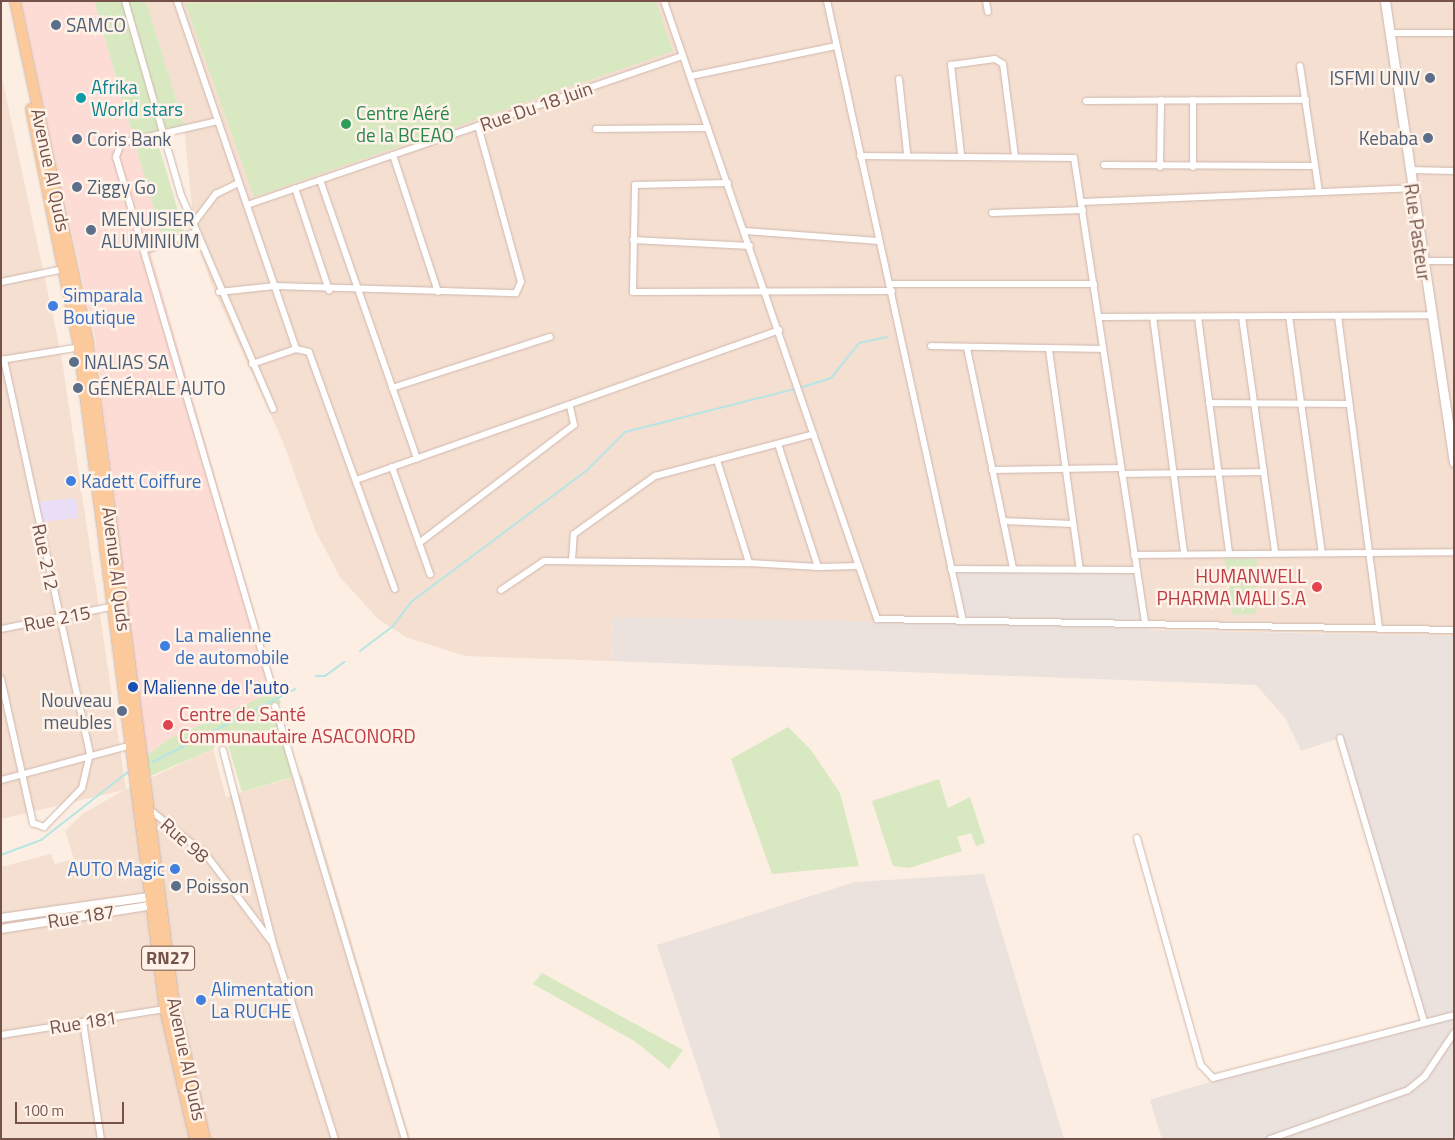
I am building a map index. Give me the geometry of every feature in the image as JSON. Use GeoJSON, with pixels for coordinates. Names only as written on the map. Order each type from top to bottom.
{"type":"FeatureCollection","features":[{"type":"Feature","properties":{"kind":"main road","name":"Avenue Al Quds"},"geometry":{"type":"LineString","coordinates":[[9,1],[64,269],[84,346]]}},
{"type":"Feature","properties":{"kind":"main road","name":"Avenue Al Quds"},"geometry":{"type":"LineString","coordinates":[[15,1],[84,346],[156,900],[178,1029],[205,1139]]}},
{"type":"Feature","properties":{"kind":"main road","name":"Rue Pasteur"},"geometry":{"type":"LineString","coordinates":[[1385,1],[1430,316],[1454,462]]}},
{"type":"Feature","properties":{"kind":"main road","name":"Avenue Al Quds"},"geometry":{"type":"LineString","coordinates":[[117,606],[132,745],[138,758]]}},
{"type":"Feature","properties":{"kind":"main road","name":"Avenue Al Quds"},"geometry":{"type":"LineString","coordinates":[[140,777],[149,809],[165,1009],[195,1139]]}},
{"type":"Feature","properties":{"kind":"street"},"geometry":{"type":"LineString","coordinates":[[125,1],[162,134],[193,224],[219,292],[272,409]]}},
{"type":"Feature","properties":{"kind":"street"},"geometry":{"type":"LineString","coordinates":[[177,1],[296,349]]}},
{"type":"Feature","properties":{"kind":"street"},"geometry":{"type":"LineString","coordinates":[[664,1],[746,231],[796,377],[800,395],[878,619],[1454,630]]}},
{"type":"Feature","properties":{"kind":"street"},"geometry":{"type":"LineString","coordinates":[[827,1],[963,621]]}},
{"type":"Feature","properties":{"kind":"street"},"geometry":{"type":"LineString","coordinates":[[986,1],[988,12]]}},
{"type":"Feature","properties":{"kind":"street"},"geometry":{"type":"LineString","coordinates":[[1390,33],[1454,33]]}},
{"type":"Feature","properties":{"kind":"street"},"geometry":{"type":"LineString","coordinates":[[691,76],[836,46]]}},
{"type":"Feature","properties":{"kind":"street","name":"Rue Du 18 Juin"},"geometry":{"type":"LineString","coordinates":[[247,205],[683,56]]}},
{"type":"Feature","properties":{"kind":"street"},"geometry":{"type":"LineString","coordinates":[[961,154],[951,65],[995,59],[1003,64],[1014,156]]}},
{"type":"Feature","properties":{"kind":"street"},"geometry":{"type":"LineString","coordinates":[[1300,66],[1319,192]]}},
{"type":"Feature","properties":{"kind":"street"},"geometry":{"type":"LineString","coordinates":[[898,79],[907,153]]}},
{"type":"Feature","properties":{"kind":"street"},"geometry":{"type":"LineString","coordinates":[[1160,167],[1161,100]]}},
{"type":"Feature","properties":{"kind":"street"},"geometry":{"type":"LineString","coordinates":[[1193,100],[1193,167]]}},
{"type":"Feature","properties":{"kind":"street"},"geometry":{"type":"LineString","coordinates":[[1086,101],[1306,100]]}},
{"type":"Feature","properties":{"kind":"street"},"geometry":{"type":"LineString","coordinates":[[218,121],[121,143],[117,148],[144,250],[273,690]]}},
{"type":"Feature","properties":{"kind":"street"},"geometry":{"type":"LineString","coordinates":[[219,292],[275,286],[330,290],[516,294],[521,289],[478,126]]}},
{"type":"Feature","properties":{"kind":"street"},"geometry":{"type":"LineString","coordinates":[[596,129],[708,128]]}},
{"type":"Feature","properties":{"kind":"street"},"geometry":{"type":"LineString","coordinates":[[860,156],[907,153],[1074,158],[1145,624]]}},
{"type":"Feature","properties":{"kind":"street"},"geometry":{"type":"LineString","coordinates":[[393,155],[438,292]]}},
{"type":"Feature","properties":{"kind":"street"},"geometry":{"type":"LineString","coordinates":[[1104,165],[1160,167],[1315,166]]}},
{"type":"Feature","properties":{"kind":"street"},"geometry":{"type":"LineString","coordinates":[[1410,170],[1454,170]]}},
{"type":"Feature","properties":{"kind":"street"},"geometry":{"type":"LineString","coordinates":[[320,180],[417,459]]}},
{"type":"Feature","properties":{"kind":"street"},"geometry":{"type":"LineString","coordinates":[[193,224],[216,194],[239,183]]}},
{"type":"Feature","properties":{"kind":"street"},"geometry":{"type":"LineString","coordinates":[[728,183],[636,185],[630,286],[639,295],[766,294],[891,287],[1094,284]]}},
{"type":"Feature","properties":{"kind":"street"},"geometry":{"type":"LineString","coordinates":[[295,188],[330,290]]}},
{"type":"Feature","properties":{"kind":"street"},"geometry":{"type":"LineString","coordinates":[[1082,202],[1412,188]]}},
{"type":"Feature","properties":{"kind":"street"},"geometry":{"type":"LineString","coordinates":[[992,213],[1083,210]]}},
{"type":"Feature","properties":{"kind":"street"},"geometry":{"type":"LineString","coordinates":[[746,231],[879,241]]}},
{"type":"Feature","properties":{"kind":"street"},"geometry":{"type":"LineString","coordinates":[[144,250],[196,232]]}},
{"type":"Feature","properties":{"kind":"street"},"geometry":{"type":"LineString","coordinates":[[633,240],[750,246]]}},
{"type":"Feature","properties":{"kind":"street"},"geometry":{"type":"LineString","coordinates":[[1422,261],[1454,261]]}},
{"type":"Feature","properties":{"kind":"street"},"geometry":{"type":"LineString","coordinates":[[1,282],[64,269]]}},
{"type":"Feature","properties":{"kind":"street"},"geometry":{"type":"LineString","coordinates":[[1242,316],[1275,554]]}},
{"type":"Feature","properties":{"kind":"street"},"geometry":{"type":"LineString","coordinates":[[1289,316],[1322,553]]}},
{"type":"Feature","properties":{"kind":"street"},"geometry":{"type":"LineString","coordinates":[[1338,316],[1379,628]]}},
{"type":"Feature","properties":{"kind":"street"},"geometry":{"type":"LineString","coordinates":[[1099,318],[1430,316]]}},
{"type":"Feature","properties":{"kind":"street"},"geometry":{"type":"LineString","coordinates":[[1152,317],[1184,554]]}},
{"type":"Feature","properties":{"kind":"street"},"geometry":{"type":"LineString","coordinates":[[1198,317],[1229,554]]}},
{"type":"Feature","properties":{"kind":"street"},"geometry":{"type":"LineString","coordinates":[[356,480],[570,406],[779,330]]}},
{"type":"Feature","properties":{"kind":"street"},"geometry":{"type":"LineString","coordinates":[[392,388],[550,337]]}},
{"type":"Feature","properties":{"kind":"street"},"geometry":{"type":"LineString","coordinates":[[3,359],[84,346]]}},
{"type":"Feature","properties":{"kind":"street"},"geometry":{"type":"LineString","coordinates":[[931,346],[1049,350],[1103,348]]}},
{"type":"Feature","properties":{"kind":"street"},"geometry":{"type":"LineString","coordinates":[[967,348],[1012,569]]}},
{"type":"Feature","properties":{"kind":"street"},"geometry":{"type":"LineString","coordinates":[[252,364],[296,349],[309,352],[395,589]]}},
{"type":"Feature","properties":{"kind":"street"},"geometry":{"type":"LineString","coordinates":[[1049,350],[1080,570]]}},
{"type":"Feature","properties":{"kind":"street","name":"Rue 212"},"geometry":{"type":"LineString","coordinates":[[3,359],[58,618],[90,754]]}},
{"type":"Feature","properties":{"kind":"street"},"geometry":{"type":"LineString","coordinates":[[1208,403],[1349,404]]}},
{"type":"Feature","properties":{"kind":"street"},"geometry":{"type":"LineString","coordinates":[[419,543],[574,425],[570,406]]}},
{"type":"Feature","properties":{"kind":"street"},"geometry":{"type":"LineString","coordinates":[[572,560],[574,534],[618,500],[654,476],[814,434]]}},
{"type":"Feature","properties":{"kind":"street"},"geometry":{"type":"LineString","coordinates":[[778,444],[818,567]]}},
{"type":"Feature","properties":{"kind":"street"},"geometry":{"type":"LineString","coordinates":[[717,460],[749,562]]}},
{"type":"Feature","properties":{"kind":"street"},"geometry":{"type":"LineString","coordinates":[[392,467],[430,574]]}},
{"type":"Feature","properties":{"kind":"street"},"geometry":{"type":"LineString","coordinates":[[992,470],[1065,469],[1264,472]]}},
{"type":"Feature","properties":{"kind":"street"},"geometry":{"type":"LineString","coordinates":[[1003,521],[1073,524]]}},
{"type":"Feature","properties":{"kind":"street"},"geometry":{"type":"LineString","coordinates":[[1134,555],[1454,552]]}},
{"type":"Feature","properties":{"kind":"street"},"geometry":{"type":"LineString","coordinates":[[501,590],[536,563],[572,560],[749,562],[818,567],[859,566]]}},
{"type":"Feature","properties":{"kind":"street"},"geometry":{"type":"LineString","coordinates":[[951,569],[1136,570]]}},
{"type":"Feature","properties":{"kind":"street","name":"Rue 215"},"geometry":{"type":"LineString","coordinates":[[1,629],[117,606]]}},
{"type":"Feature","properties":{"kind":"street"},"geometry":{"type":"LineString","coordinates":[[1,679],[32,823],[44,827],[82,788],[90,754]]}},
{"type":"Feature","properties":{"kind":"street"},"geometry":{"type":"LineString","coordinates":[[275,706],[405,1139]]}},
{"type":"Feature","properties":{"kind":"street"},"geometry":{"type":"LineString","coordinates":[[1340,738],[1424,1022]]}},
{"type":"Feature","properties":{"kind":"street"},"geometry":{"type":"LineString","coordinates":[[1,780],[90,754],[132,745]]}},
{"type":"Feature","properties":{"kind":"street"},"geometry":{"type":"LineString","coordinates":[[222,750],[273,944],[335,1139]]}},
{"type":"Feature","properties":{"kind":"street","name":"Rue 98"},"geometry":{"type":"LineString","coordinates":[[149,809],[207,856],[273,944]]}},
{"type":"Feature","properties":{"kind":"street"},"geometry":{"type":"LineString","coordinates":[[1137,838],[1202,1065],[1213,1078],[1454,1015]]}},
{"type":"Feature","properties":{"kind":"street","name":"Rue 187"},"geometry":{"type":"LineString","coordinates":[[1,918],[156,900]]}},
{"type":"Feature","properties":{"kind":"street","name":"Rue 187"},"geometry":{"type":"LineString","coordinates":[[1,929],[156,900]]}},
{"type":"Feature","properties":{"kind":"street","name":"Rue 181"},"geometry":{"type":"LineString","coordinates":[[1,1035],[165,1009]]}},
{"type":"Feature","properties":{"kind":"street"},"geometry":{"type":"LineString","coordinates":[[83,1022],[101,1139]]}},
{"type":"Feature","properties":{"kind":"street"},"geometry":{"type":"LineString","coordinates":[[1270,1139],[1408,1090],[1425,1076],[1454,1033]]}},
{"type":"Feature","properties":{"kind":"shaded area"},"geometry":{"type":"Polygon","coordinates":[[[21,1],[94,1],[165,248],[151,254],[277,690],[167,740],[145,757],[95,337],[21,1]]]}},
{"type":"Feature","properties":{"kind":"shaded area"},"geometry":{"type":"Polygon","coordinates":[[[146,1],[1454,1],[1454,636],[613,617],[611,661],[465,656],[406,637],[378,619],[340,577],[316,532],[283,442],[211,283],[195,238],[184,125],[146,1]]]}},
{"type":"Feature","properties":{"kind":"shaded area"},"geometry":{"type":"Polygon","coordinates":[[[1,73],[61,354],[126,789],[213,749],[226,797],[302,775],[410,1139],[1,1139],[1,867],[51,854],[55,864],[74,859],[65,831],[84,813],[124,790],[1,819],[1,73]]]}},
{"type":"Feature","properties":{"kind":"shaded area"},"geometry":{"type":"Polygon","coordinates":[[[76,498],[78,518],[41,522],[39,502],[76,498]]]}},
{"type":"Feature","properties":{"kind":"shaded area"},"geometry":{"type":"Polygon","coordinates":[[[949,568],[1139,571],[1147,630],[1454,636],[1454,1139],[1162,1139],[1150,1100],[1419,1019],[1337,739],[1301,751],[1286,719],[1256,685],[611,661],[613,617],[963,623],[949,568]]]}},
{"type":"Feature","properties":{"kind":"shaded area"},"geometry":{"type":"Polygon","coordinates":[[[984,874],[1064,1139],[721,1139],[657,945],[855,882],[984,874]]]}},
{"type":"Feature","properties":{"kind":"green space"},"geometry":{"type":"Polygon","coordinates":[[[94,1],[146,1],[184,125],[155,133],[187,241],[165,248],[94,1]]]}},
{"type":"Feature","properties":{"kind":"green space","name":"Centre Aéré de la BCEAO"},"geometry":{"type":"Polygon","coordinates":[[[656,1],[673,51],[254,197],[185,3],[656,1]]]}},
{"type":"Feature","properties":{"kind":"green space"},"geometry":{"type":"Polygon","coordinates":[[[1224,559],[1257,559],[1256,614],[1233,615],[1224,559]]]}},
{"type":"Feature","properties":{"kind":"green space"},"geometry":{"type":"Polygon","coordinates":[[[277,690],[281,703],[273,708],[293,777],[242,792],[225,734],[213,749],[148,777],[145,757],[167,740],[277,690]]]}},
{"type":"Feature","properties":{"kind":"green space"},"geometry":{"type":"Polygon","coordinates":[[[788,727],[811,750],[840,793],[859,866],[772,874],[731,759],[788,727]]]}},
{"type":"Feature","properties":{"kind":"green space"},"geometry":{"type":"Polygon","coordinates":[[[939,779],[948,808],[970,797],[985,843],[976,846],[971,833],[957,837],[962,851],[909,868],[893,866],[872,801],[939,779]]]}},
{"type":"Feature","properties":{"kind":"green space"},"geometry":{"type":"Polygon","coordinates":[[[542,973],[683,1050],[669,1069],[636,1042],[533,984],[542,973]]]}},
{"type":"Feature","properties":{"kind":"waterway"},"geometry":{"type":"LineString","coordinates":[[799,388],[831,378],[859,343],[887,337]]}},
{"type":"Feature","properties":{"kind":"waterway"},"geometry":{"type":"LineString","coordinates":[[360,651],[393,626],[411,602],[586,471],[625,432],[795,389]]}},
{"type":"Feature","properties":{"kind":"waterway"},"geometry":{"type":"LineString","coordinates":[[316,676],[325,676],[344,662]]}},
{"type":"Feature","properties":{"kind":"waterway"},"geometry":{"type":"LineString","coordinates":[[153,762],[295,689]]}},
{"type":"Feature","properties":{"kind":"waterway"},"geometry":{"type":"LineString","coordinates":[[1,855],[41,840],[128,772]]}},
{"type":"Feature","properties":{"kind":"place","name":"SAMCO"},"geometry":{"type":"Point","coordinates":[56,25]}},
{"type":"Feature","properties":{"kind":"place","name":"ISFMI UNIV"},"geometry":{"type":"Point","coordinates":[1430,78]}},
{"type":"Feature","properties":{"kind":"place","name":"Afrika World stars"},"geometry":{"type":"Point","coordinates":[81,98]}},
{"type":"Feature","properties":{"kind":"place","name":"Centre Aéré de la BCEAO"},"geometry":{"type":"Point","coordinates":[346,124]}},
{"type":"Feature","properties":{"kind":"place","name":"Kebaba"},"geometry":{"type":"Point","coordinates":[1428,138]}},
{"type":"Feature","properties":{"kind":"place","name":"Coris Bank"},"geometry":{"type":"Point","coordinates":[77,139]}},
{"type":"Feature","properties":{"kind":"place","name":"Ziggy Go"},"geometry":{"type":"Point","coordinates":[77,187]}},
{"type":"Feature","properties":{"kind":"place","name":"MENUISIER ALUMINIUM"},"geometry":{"type":"Point","coordinates":[91,230]}},
{"type":"Feature","properties":{"kind":"place","name":"Simparala Boutique"},"geometry":{"type":"Point","coordinates":[53,306]}},
{"type":"Feature","properties":{"kind":"place","name":"NALIAS SA"},"geometry":{"type":"Point","coordinates":[74,362]}},
{"type":"Feature","properties":{"kind":"place","name":"GÉNÉRALE AUTO"},"geometry":{"type":"Point","coordinates":[78,388]}},
{"type":"Feature","properties":{"kind":"place","name":"Kadett Coiffure"},"geometry":{"type":"Point","coordinates":[71,481]}},
{"type":"Feature","properties":{"kind":"place","name":"HUMANWELL PHARMA MALI S.A"},"geometry":{"type":"Point","coordinates":[1317,587]}},
{"type":"Feature","properties":{"kind":"place","name":"La malienne de automobile"},"geometry":{"type":"Point","coordinates":[165,646]}},
{"type":"Feature","properties":{"kind":"place","name":"Malienne de l'auto"},"geometry":{"type":"Point","coordinates":[133,687]}},
{"type":"Feature","properties":{"kind":"place","name":"Nouveau meubles"},"geometry":{"type":"Point","coordinates":[122,711]}},
{"type":"Feature","properties":{"kind":"place","name":"Centre de Santé Communautaire ASACONORD"},"geometry":{"type":"Point","coordinates":[168,725]}},
{"type":"Feature","properties":{"kind":"place","name":"AUTO Magic"},"geometry":{"type":"Point","coordinates":[175,869]}},
{"type":"Feature","properties":{"kind":"place","name":"Poisson"},"geometry":{"type":"Point","coordinates":[176,886]}},
{"type":"Feature","properties":{"kind":"place","name":"Alimentation La RUCHE"},"geometry":{"type":"Point","coordinates":[201,1000]}}]}
